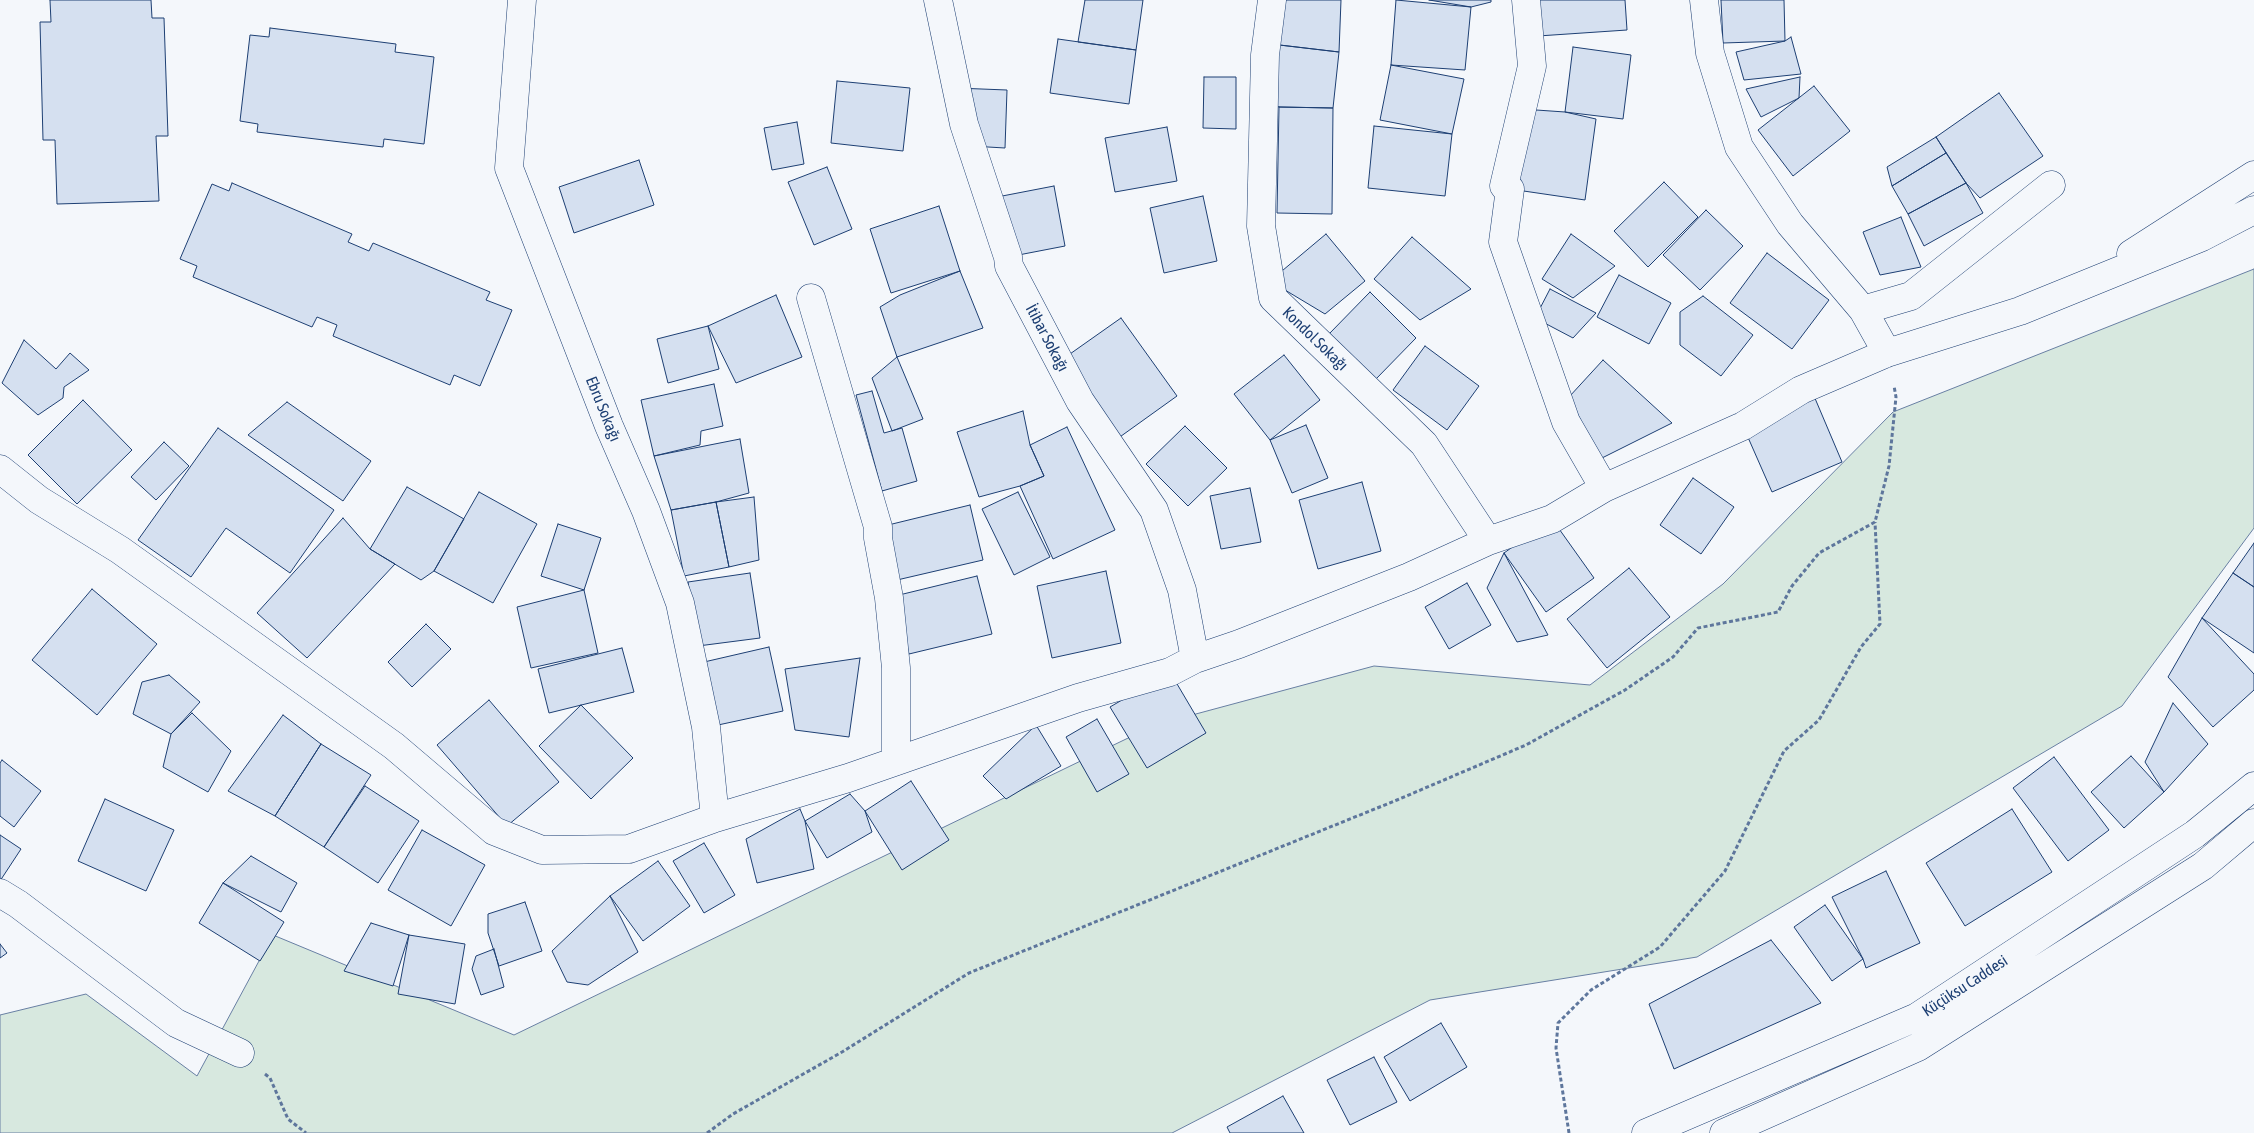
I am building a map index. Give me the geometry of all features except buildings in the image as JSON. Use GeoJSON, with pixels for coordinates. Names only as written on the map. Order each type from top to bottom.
{"type":"FeatureCollection","features":[{"type":"Feature","properties":{"kind":"street","name":"Ebru Sokağı"},"geometry":{"type":"LineString","coordinates":[[522,0],[509,168],[609,426],[646,512],[680,603],[706,728],[715,818]]}},
{"type":"Feature","properties":{"kind":"street","name":"İtibar Sokağı"},"geometry":{"type":"LineString","coordinates":[[938,0],[964,124],[1008,257],[1009,266],[1080,400],[1154,510],[1182,590],[1194,659]]}},
{"type":"Feature","properties":{"kind":"street","name":"Kondol Sokağı"},"geometry":{"type":"LineString","coordinates":[[1272,0],[1266,55],[1261,226],[1273,298],[1424,444],[1488,541]]}},
{"type":"Feature","properties":{"kind":"street"},"geometry":{"type":"LineString","coordinates":[[1526,0],[1532,66],[1504,186],[1510,189],[1503,242],[1566,422],[1604,488]]}},
{"type":"Feature","properties":{"kind":"street"},"geometry":{"type":"LineString","coordinates":[[1704,0],[1710,53],[1739,147],[1790,224],[1863,310],[1887,353]]}},
{"type":"Feature","properties":{"kind":"street"},"geometry":{"type":"LineString","coordinates":[[2086,284],[2182,219],[2254,175]]}},
{"type":"Feature","properties":{"kind":"street"},"geometry":{"type":"LineString","coordinates":[[1863,310],[1911,296],[2051,185]]}},
{"type":"Feature","properties":{"kind":"street"},"geometry":{"type":"LineString","coordinates":[[0,469],[39,500],[120,550],[394,746],[494,831],[542,850],[629,849],[715,818],[848,778],[1078,698],[1170,672],[1194,659],[1239,644],[1409,577],[1488,541],[1552,519],[1604,488],[1743,426],[1801,390],[1887,353],[2020,311],[2202,237],[2254,210]]}},
{"type":"Feature","properties":{"kind":"street"},"geometry":{"type":"LineString","coordinates":[[812,298],[878,527],[878,538],[889,598],[896,668],[896,761]]}},
{"type":"Feature","properties":{"kind":"street","name":"Küçüksu Caddesi"},"geometry":{"type":"LineString","coordinates":[[1646,1133],[1916,1017],[2195,834],[2254,786]]}},
{"type":"Feature","properties":{"kind":"street","name":"Küçüksu Caddesi"},"geometry":{"type":"LineString","coordinates":[[1724,1133],[1918,1047],[2203,866],[2254,823]]}},
{"type":"Feature","properties":{"kind":"street"},"geometry":{"type":"LineString","coordinates":[[0,893],[18,904],[176,1023],[240,1053]]}},
{"type":"Feature","properties":{"kind":"path"},"geometry":{"type":"LineString","coordinates":[[1569,1133],[1556,1048],[1558,1023],[1591,990],[1660,947],[1725,871],[1784,751],[1819,720],[1861,646],[1880,624],[1875,522],[1889,466],[1896,397],[1887,353]]}},
{"type":"Feature","properties":{"kind":"path"},"geometry":{"type":"LineString","coordinates":[[707,1133],[733,1114],[842,1052],[969,973],[1397,800],[1526,744],[1633,685],[1673,657],[1698,628],[1778,612],[1792,586],[1819,553],[1875,522]]}},
{"type":"Feature","properties":{"kind":"path"},"geometry":{"type":"LineString","coordinates":[[240,1053],[270,1078],[288,1119],[306,1133]]}},
{"type":"Feature","properties":{"kind":"shaded area"},"geometry":{"type":"Polygon","coordinates":[[[2254,269],[2254,528],[2122,706],[1697,957],[1430,1000],[1172,1133],[0,1133],[0,1015],[86,994],[197,1076],[273,935],[514,1035],[1155,725],[1374,666],[1590,685],[1723,584],[1893,412],[2254,269]]]}}]}
